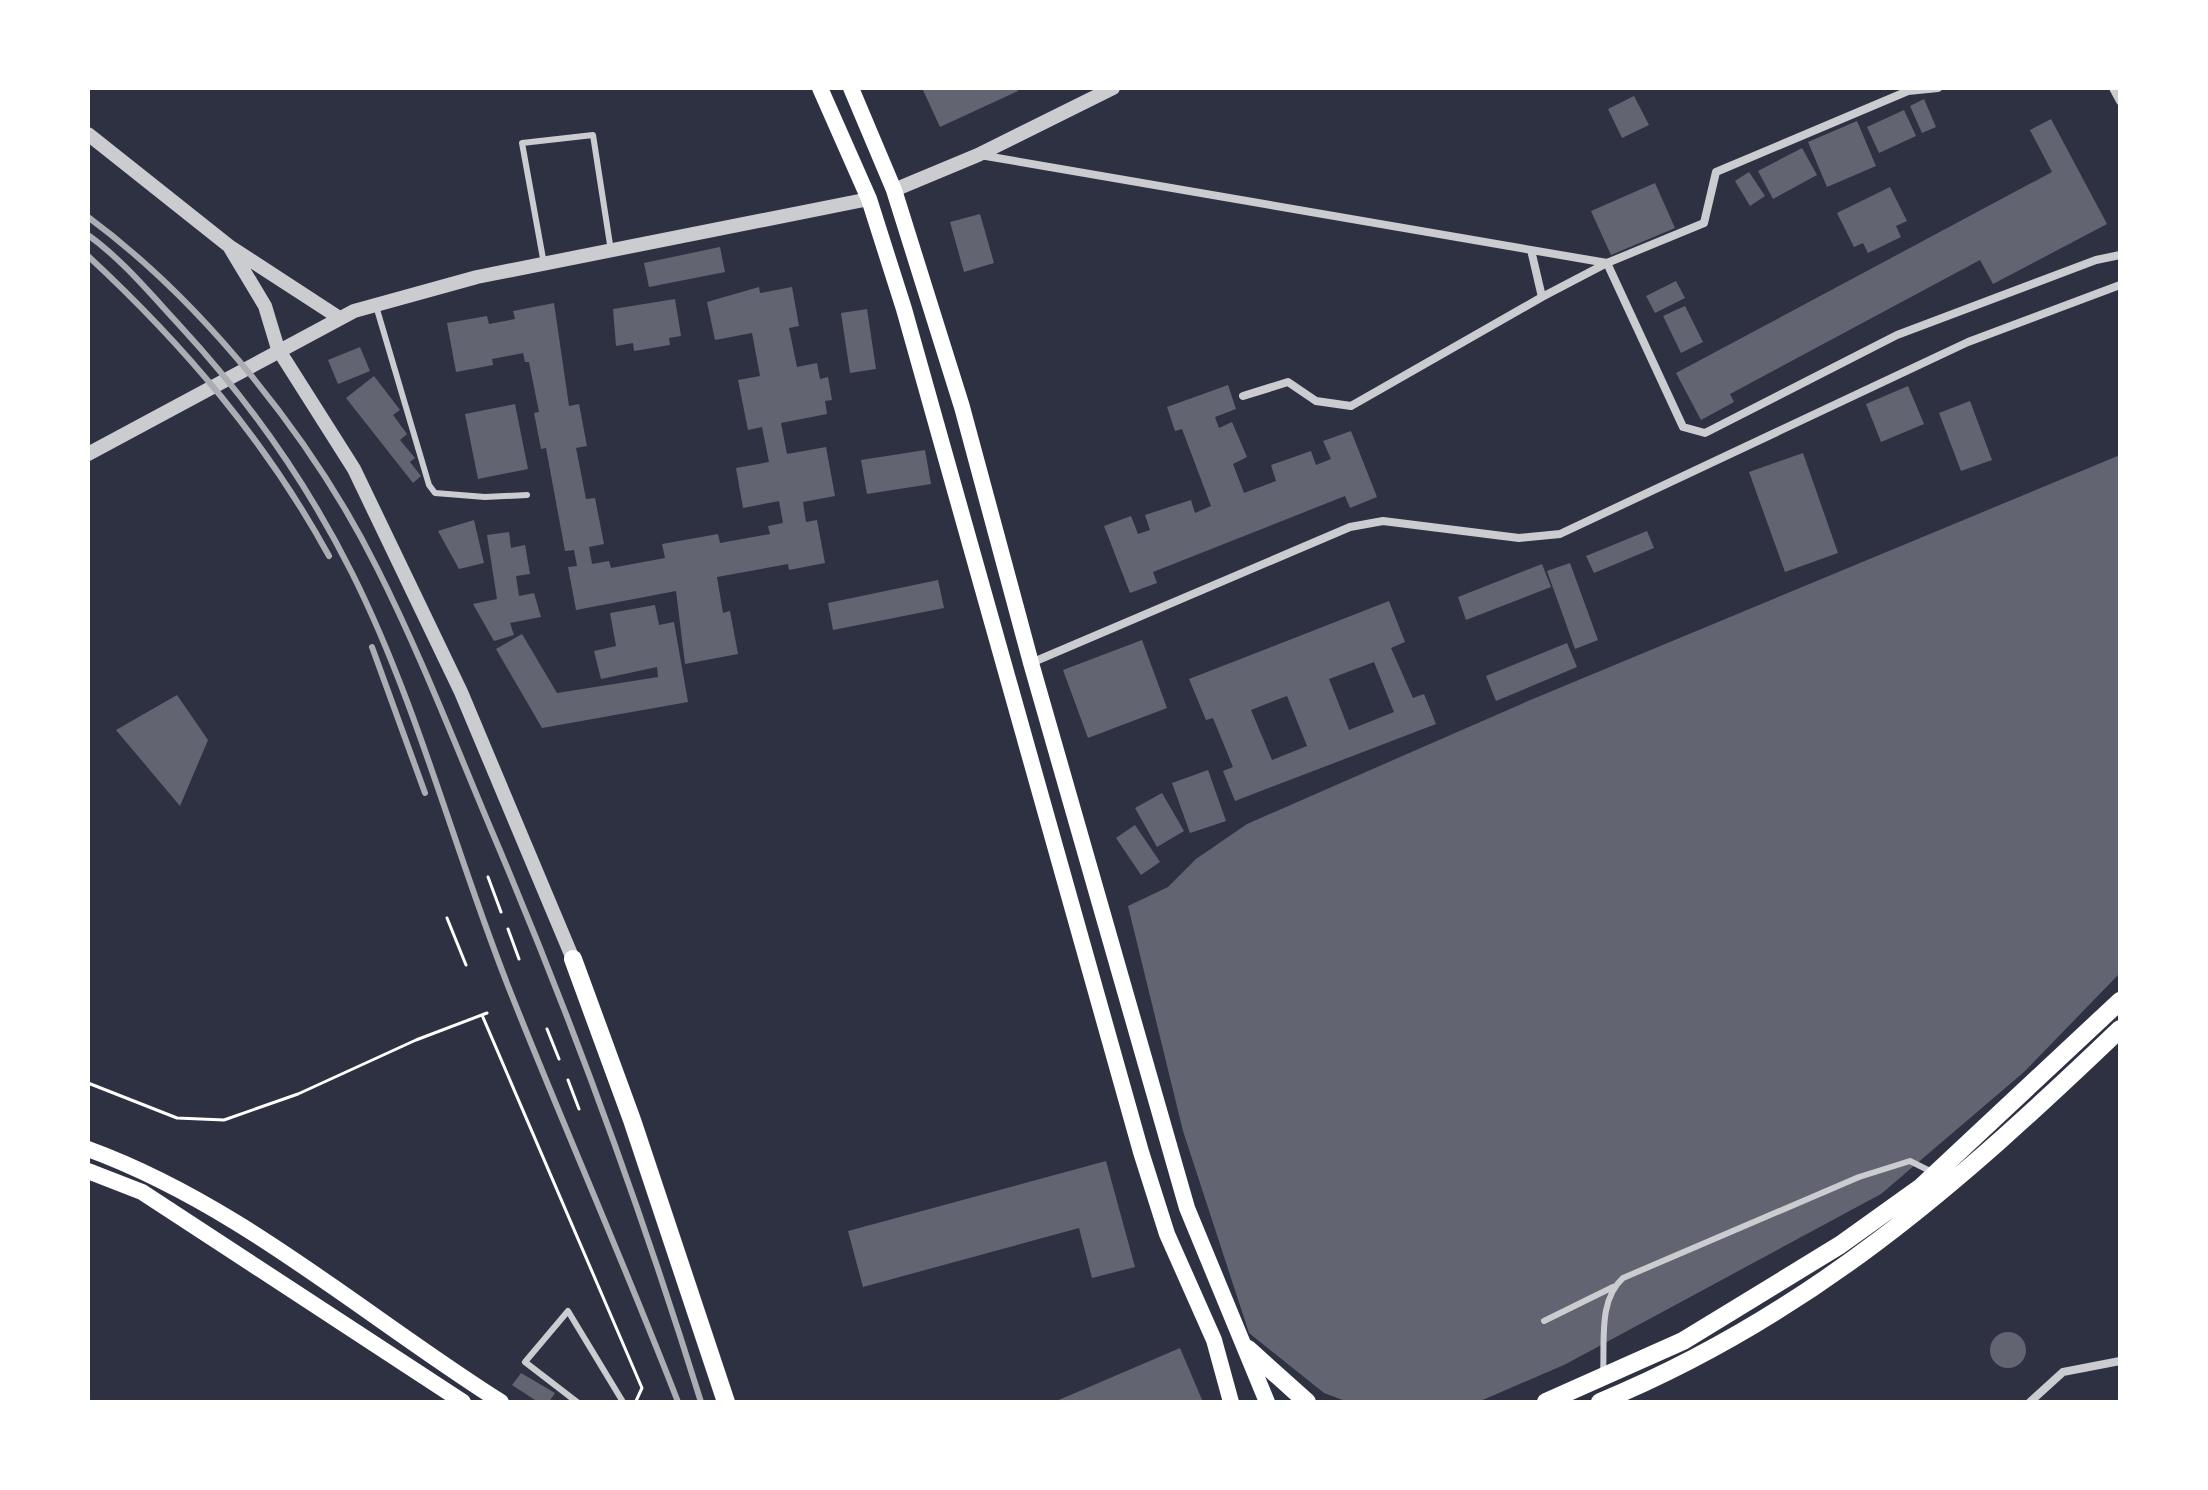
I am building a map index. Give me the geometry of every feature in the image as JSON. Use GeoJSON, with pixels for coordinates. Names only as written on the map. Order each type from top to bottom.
{"type":"FeatureCollection","features":[{"type":"Feature","properties":{"kind":"main road"},"geometry":{"type":"LineString","coordinates":[[820,88],[869,199],[1009,676],[1141,1152],[1167,1234],[1214,1340],[1231,1402]]}},
{"type":"Feature","properties":{"kind":"main road"},"geometry":{"type":"LineString","coordinates":[[851,88],[894,190],[962,407],[1031,663],[1187,1208],[1248,1349],[1267,1402]]}},
{"type":"Feature","properties":{"kind":"main road"},"geometry":{"type":"LineString","coordinates":[[869,199],[894,190]]}},
{"type":"Feature","properties":{"kind":"main road"},"geometry":{"type":"LineString","coordinates":[[573,959],[632,1120],[726,1402]]}},
{"type":"Feature","properties":{"kind":"main road"},"geometry":{"type":"LineString","coordinates":[[1546,1402],[1603,1375],[1642,1362],[1742,1307],[1840,1245],[1936,1174],[2120,1001]]}},
{"type":"Feature","properties":{"kind":"main road"},"geometry":{"type":"LineString","coordinates":[[1600,1402],[1748,1329],[1866,1251],[1986,1156],[2120,1029]]}},
{"type":"Feature","properties":{"kind":"main road"},"geometry":{"type":"LineString","coordinates":[[88,1149],[144,1170],[202,1200],[501,1402]]}},
{"type":"Feature","properties":{"kind":"main road"},"geometry":{"type":"LineString","coordinates":[[88,1171],[153,1200],[463,1402]]}},
{"type":"Feature","properties":{"kind":"main road"},"geometry":{"type":"LineString","coordinates":[[1248,1349],[1307,1402]]}},
{"type":"Feature","properties":{"kind":"street"},"geometry":{"type":"LineString","coordinates":[[894,190],[978,155],[1113,88]]}},
{"type":"Feature","properties":{"kind":"street"},"geometry":{"type":"LineString","coordinates":[[1243,396],[1288,382],[1316,401],[1351,406],[1607,263],[1704,223],[1716,172],[1908,91],[1938,88]]}},
{"type":"Feature","properties":{"kind":"street"},"geometry":{"type":"LineString","coordinates":[[2113,88],[2120,101]]}},
{"type":"Feature","properties":{"kind":"street"},"geometry":{"type":"LineString","coordinates":[[88,134],[229,246],[338,317]]}},
{"type":"Feature","properties":{"kind":"street"},"geometry":{"type":"LineString","coordinates":[[978,155],[1607,263]]}},
{"type":"Feature","properties":{"kind":"street"},"geometry":{"type":"LineString","coordinates":[[88,454],[338,317],[477,277],[869,199]]}},
{"type":"Feature","properties":{"kind":"street"},"geometry":{"type":"LineString","coordinates":[[229,246],[265,306],[278,349],[361,483],[461,692],[573,959]]}},
{"type":"Feature","properties":{"kind":"street"},"geometry":{"type":"LineString","coordinates":[[1531,250],[1542,297]]}},
{"type":"Feature","properties":{"kind":"street"},"geometry":{"type":"LineString","coordinates":[[1607,263],[1683,427],[1705,433],[1897,335],[2096,260],[2120,255]]}},
{"type":"Feature","properties":{"kind":"street"},"geometry":{"type":"LineString","coordinates":[[1031,663],[1350,527],[1383,521],[1519,538],[1560,534],[1635,501],[1697,467],[1828,411],[1968,342],[2120,285]]}},
{"type":"Feature","properties":{"kind":"street"},"geometry":{"type":"LineString","coordinates":[[2030,1402],[2063,1372],[2120,1361]]}},
{"type":"Feature","properties":{"kind":"lane"},"geometry":{"type":"LineString","coordinates":[[544,264],[522,143],[593,135],[611,251]]}},
{"type":"Feature","properties":{"kind":"lane"},"geometry":{"type":"LineString","coordinates":[[376,305],[429,485],[435,493],[485,497],[527,495]]}},
{"type":"Feature","properties":{"kind":"lane"},"geometry":{"type":"LineString","coordinates":[[1544,1321],[1613,1287],[1623,1278],[1859,1177],[1910,1161],[1936,1174]]}},
{"type":"Feature","properties":{"kind":"lane"},"geometry":{"type":"LineString","coordinates":[[1603,1375],[1606,1306],[1613,1287]]}},
{"type":"Feature","properties":{"kind":"lane"},"geometry":{"type":"LineString","coordinates":[[577,1402],[525,1362],[568,1311],[623,1402]]}},
{"type":"Feature","properties":{"kind":"path"},"geometry":{"type":"LineString","coordinates":[[488,877],[501,912]]}},
{"type":"Feature","properties":{"kind":"path"},"geometry":{"type":"LineString","coordinates":[[447,918],[466,965]]}},
{"type":"Feature","properties":{"kind":"path"},"geometry":{"type":"LineString","coordinates":[[508,929],[519,959]]}},
{"type":"Feature","properties":{"kind":"path"},"geometry":{"type":"LineString","coordinates":[[88,1083],[177,1118],[224,1120],[298,1094],[484,1014],[642,1388],[635,1402]]}},
{"type":"Feature","properties":{"kind":"path"},"geometry":{"type":"LineString","coordinates":[[547,1029],[559,1059]]}},
{"type":"Feature","properties":{"kind":"path"},"geometry":{"type":"LineString","coordinates":[[568,1080],[579,1109]]}},
{"type":"Feature","properties":{"kind":"building"},"geometry":{"type":"Polygon","coordinates":[[[922,88],[1016,88],[1018,91],[940,127],[922,88]]]}},
{"type":"Feature","properties":{"kind":"building"},"geometry":{"type":"Polygon","coordinates":[[[1634,96],[1649,125],[1622,138],[1608,109],[1634,96]]]}},
{"type":"Feature","properties":{"kind":"building"},"geometry":{"type":"Polygon","coordinates":[[[1924,99],[1936,127],[1922,133],[1910,106],[1924,99]]]}},
{"type":"Feature","properties":{"kind":"building"},"geometry":{"type":"Polygon","coordinates":[[[1904,110],[1916,136],[1879,153],[1867,127],[1904,110]]]}},
{"type":"Feature","properties":{"kind":"building"},"geometry":{"type":"Polygon","coordinates":[[[2051,119],[2107,224],[1993,284],[1980,260],[1730,394],[1734,402],[1701,420],[1676,373],[2052,172],[2030,130],[2051,119]]]}},
{"type":"Feature","properties":{"kind":"building"},"geometry":{"type":"Polygon","coordinates":[[[1857,121],[1876,166],[1827,187],[1808,142],[1857,121]]]}},
{"type":"Feature","properties":{"kind":"building"},"geometry":{"type":"Polygon","coordinates":[[[1802,148],[1817,175],[1773,199],[1758,171],[1802,148]]]}},
{"type":"Feature","properties":{"kind":"building"},"geometry":{"type":"Polygon","coordinates":[[[1749,172],[1765,196],[1750,206],[1735,181],[1749,172]]]}},
{"type":"Feature","properties":{"kind":"building"},"geometry":{"type":"Polygon","coordinates":[[[1655,183],[1675,228],[1611,255],[1591,211],[1655,183]]]}},
{"type":"Feature","properties":{"kind":"building"},"geometry":{"type":"Polygon","coordinates":[[[1890,187],[1907,221],[1896,226],[1901,237],[1868,253],[1863,243],[1854,247],[1837,213],[1890,187]]]}},
{"type":"Feature","properties":{"kind":"building"},"geometry":{"type":"Polygon","coordinates":[[[980,214],[994,263],[964,272],[950,222],[980,214]]]}},
{"type":"Feature","properties":{"kind":"building"},"geometry":{"type":"Polygon","coordinates":[[[720,247],[725,272],[649,287],[644,263],[720,247]]]}},
{"type":"Feature","properties":{"kind":"building"},"geometry":{"type":"Polygon","coordinates":[[[1676,281],[1685,298],[1655,313],[1646,296],[1676,281]]]}},
{"type":"Feature","properties":{"kind":"building"},"geometry":{"type":"Polygon","coordinates":[[[759,287],[760,293],[792,287],[799,326],[789,328],[797,367],[817,363],[820,379],[828,377],[832,400],[825,401],[827,414],[781,423],[787,454],[826,447],[835,496],[803,502],[806,522],[817,520],[825,563],[789,570],[788,564],[717,577],[723,613],[730,611],[738,654],[685,664],[676,591],[576,610],[568,567],[577,566],[574,550],[565,551],[546,448],[541,449],[534,413],[539,412],[529,362],[525,362],[523,353],[492,359],[493,365],[456,372],[447,323],[487,316],[489,324],[515,319],[513,311],[554,303],[569,406],[579,404],[587,446],[576,448],[586,499],[595,498],[604,544],[589,547],[592,564],[609,561],[611,568],[665,558],[662,544],[718,534],[720,543],[770,534],[768,526],[783,523],[779,501],[743,508],[736,468],[769,462],[762,427],[748,430],[738,380],[760,376],[752,333],[715,340],[707,302],[759,287]]]}},
{"type":"Feature","properties":{"kind":"building"},"geometry":{"type":"Polygon","coordinates":[[[675,299],[681,336],[669,338],[670,345],[634,351],[633,343],[616,346],[613,309],[675,299]]]}},
{"type":"Feature","properties":{"kind":"building"},"geometry":{"type":"Polygon","coordinates":[[[1685,306],[1703,342],[1681,353],[1663,316],[1685,306]]]}},
{"type":"Feature","properties":{"kind":"building"},"geometry":{"type":"Polygon","coordinates":[[[867,309],[876,369],[850,373],[841,313],[867,309]]]}},
{"type":"Feature","properties":{"kind":"building"},"geometry":{"type":"Polygon","coordinates":[[[360,347],[370,371],[338,384],[328,360],[360,347]]]}},
{"type":"Feature","properties":{"kind":"building"},"geometry":{"type":"Polygon","coordinates":[[[374,376],[400,410],[393,415],[407,434],[400,440],[415,458],[410,462],[421,476],[413,483],[346,398],[374,376]]]}},
{"type":"Feature","properties":{"kind":"building"},"geometry":{"type":"Polygon","coordinates":[[[1228,385],[1236,409],[1215,417],[1219,428],[1232,422],[1247,457],[1233,464],[1244,493],[1276,481],[1271,465],[1311,451],[1316,465],[1331,459],[1323,441],[1351,431],[1377,497],[1350,508],[1345,496],[1153,572],[1157,583],[1130,593],[1104,526],[1131,516],[1138,534],[1150,530],[1145,515],[1191,500],[1195,513],[1211,506],[1182,429],[1175,431],[1167,407],[1228,385]]]}},
{"type":"Feature","properties":{"kind":"building"},"geometry":{"type":"Polygon","coordinates":[[[1908,386],[1924,424],[1881,442],[1866,404],[1908,386]]]}},
{"type":"Feature","properties":{"kind":"building"},"geometry":{"type":"Polygon","coordinates":[[[1970,401],[1992,460],[1961,471],[1939,413],[1970,401]]]}},
{"type":"Feature","properties":{"kind":"building"},"geometry":{"type":"Polygon","coordinates":[[[515,404],[528,469],[478,479],[465,414],[515,404]]]}},
{"type":"Feature","properties":{"kind":"building"},"geometry":{"type":"Polygon","coordinates":[[[925,450],[931,484],[867,494],[861,460],[925,450]]]}},
{"type":"Feature","properties":{"kind":"building"},"geometry":{"type":"Polygon","coordinates":[[[1803,453],[1838,553],[1785,572],[1749,472],[1803,453]]]}},
{"type":"Feature","properties":{"kind":"building"},"geometry":{"type":"Polygon","coordinates":[[[2120,455],[2120,973],[2024,1072],[1881,1194],[1566,1364],[1478,1402],[1348,1402],[1324,1393],[1249,1333],[1183,1131],[1128,906],[1168,887],[1196,859],[1247,824],[1528,701],[2120,455]]]}},
{"type":"Feature","properties":{"kind":"building"},"geometry":{"type":"Polygon","coordinates":[[[474,520],[484,563],[459,569],[438,531],[474,520]]]}},
{"type":"Feature","properties":{"kind":"building"},"geometry":{"type":"Polygon","coordinates":[[[1647,531],[1654,548],[1594,573],[1586,556],[1647,531]]]}},
{"type":"Feature","properties":{"kind":"building"},"geometry":{"type":"Polygon","coordinates":[[[509,532],[511,548],[525,545],[530,574],[516,576],[519,596],[534,593],[541,617],[510,623],[514,635],[494,641],[473,604],[497,599],[487,535],[509,532]]]}},
{"type":"Feature","properties":{"kind":"building"},"geometry":{"type":"Polygon","coordinates":[[[1570,563],[1598,640],[1575,649],[1547,571],[1570,563]]]}},
{"type":"Feature","properties":{"kind":"building"},"geometry":{"type":"Polygon","coordinates":[[[1542,564],[1551,587],[1466,620],[1458,597],[1542,564]]]}},
{"type":"Feature","properties":{"kind":"building"},"geometry":{"type":"Polygon","coordinates":[[[938,580],[944,608],[833,630],[828,603],[938,580]]]}},
{"type":"Feature","properties":{"kind":"building"},"geometry":{"type":"Polygon","coordinates":[[[1389,601],[1405,642],[1391,648],[1413,698],[1424,694],[1436,724],[1235,801],[1223,771],[1233,767],[1213,718],[1206,720],[1189,679],[1389,601]],[[1374,662],[1329,679],[1349,730],[1394,712],[1374,662]],[[1287,696],[1251,710],[1272,760],[1307,746],[1287,696]]]}},
{"type":"Feature","properties":{"kind":"building"},"geometry":{"type":"Polygon","coordinates":[[[655,605],[659,625],[674,622],[688,702],[542,728],[496,649],[522,634],[557,693],[658,677],[657,667],[601,679],[594,651],[616,646],[610,613],[655,605]]]}},
{"type":"Feature","properties":{"kind":"building"},"geometry":{"type":"Polygon","coordinates":[[[1142,640],[1167,708],[1088,738],[1063,670],[1142,640]]]}},
{"type":"Feature","properties":{"kind":"building"},"geometry":{"type":"Polygon","coordinates":[[[1567,643],[1577,667],[1496,701],[1486,676],[1567,643]]]}},
{"type":"Feature","properties":{"kind":"building"},"geometry":{"type":"Polygon","coordinates":[[[177,695],[208,740],[180,806],[116,730],[177,695]]]}},
{"type":"Feature","properties":{"kind":"building"},"geometry":{"type":"Polygon","coordinates":[[[1208,770],[1226,821],[1190,833],[1172,783],[1208,770]]]}},
{"type":"Feature","properties":{"kind":"building"},"geometry":{"type":"Polygon","coordinates":[[[1162,793],[1184,831],[1157,847],[1135,808],[1162,793]]]}},
{"type":"Feature","properties":{"kind":"building"},"geometry":{"type":"Polygon","coordinates":[[[1135,825],[1160,862],[1141,875],[1116,838],[1135,825]]]}},
{"type":"Feature","properties":{"kind":"building"},"geometry":{"type":"Polygon","coordinates":[[[1106,1161],[1135,1267],[1092,1278],[1079,1228],[863,1287],[848,1231],[1106,1161]]]}},
{"type":"Feature","properties":{"kind":"building"},"geometry":{"type":"Polygon","coordinates":[[[2008,1332],[2021,1337],[2026,1350],[2021,1363],[2008,1368],[1995,1363],[1990,1350],[1995,1337],[2008,1332]]]}},
{"type":"Feature","properties":{"kind":"building"},"geometry":{"type":"Polygon","coordinates":[[[1180,1348],[1203,1402],[1054,1402],[1180,1348]]]}},
{"type":"Feature","properties":{"kind":"building"},"geometry":{"type":"Polygon","coordinates":[[[521,1373],[555,1393],[549,1402],[538,1402],[512,1385],[521,1373]]]}},
{"type":"Feature","properties":{"kind":"railway"},"geometry":{"type":"LineString","coordinates":[[88,217],[173,289],[251,375],[320,469],[376,566],[437,699],[578,1045],[630,1187],[701,1402]]}},
{"type":"Feature","properties":{"kind":"railway"},"geometry":{"type":"LineString","coordinates":[[88,235],[137,279],[231,385],[297,476],[352,573],[397,676],[512,996],[678,1402]]}},
{"type":"Feature","properties":{"kind":"railway"},"geometry":{"type":"LineString","coordinates":[[88,256],[157,324],[221,396],[278,473],[329,556]]}},
{"type":"Feature","properties":{"kind":"railway"},"geometry":{"type":"LineString","coordinates":[[372,647],[425,793]]}}]}
